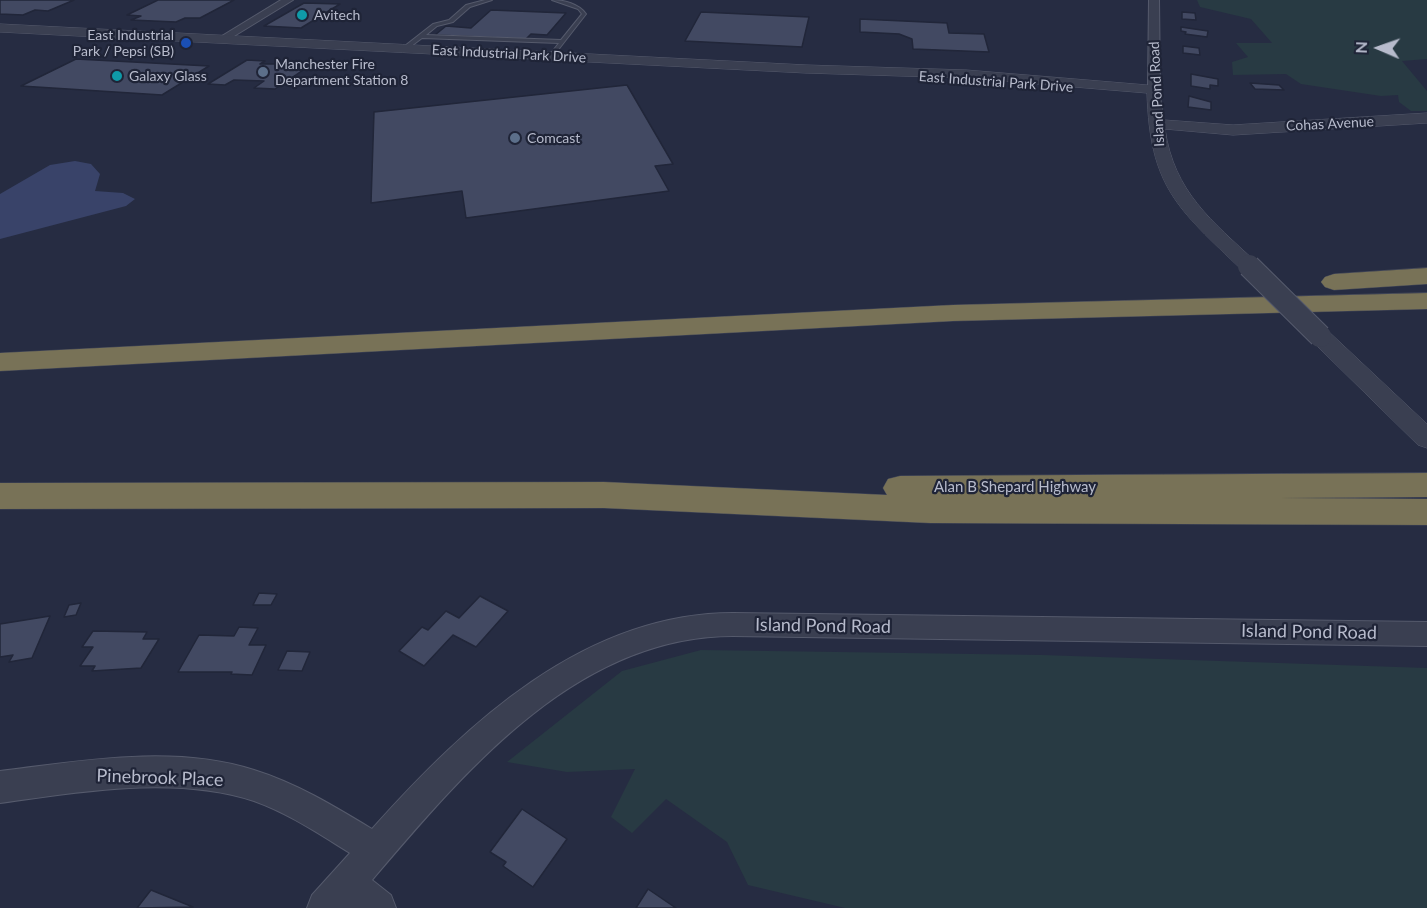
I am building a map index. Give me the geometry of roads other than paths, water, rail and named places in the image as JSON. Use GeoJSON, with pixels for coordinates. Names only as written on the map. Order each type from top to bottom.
{"type":"FeatureCollection","features":[{"type":"Feature","properties":{"kind":"highway"},"geometry":{"type":"LineString","coordinates":[[953,313],[1427,276]]}},
{"type":"Feature","properties":{"kind":"highway"},"geometry":{"type":"LineString","coordinates":[[0,362],[953,313],[1427,301]]}},
{"type":"Feature","properties":{"kind":"highway","name":"Alan B Shepard Highway"},"geometry":{"type":"LineString","coordinates":[[604,495],[968,486],[1427,485]]}},
{"type":"Feature","properties":{"kind":"highway"},"geometry":{"type":"LineString","coordinates":[[0,496],[604,495],[930,510],[1427,512]]}},
{"type":"Feature","properties":{"kind":"street"},"geometry":{"type":"LineString","coordinates":[[222,39],[288,0]]}},
{"type":"Feature","properties":{"kind":"street","name":"Island Pond Road"},"geometry":{"type":"LineString","coordinates":[[1154,0],[1154,93],[1157,127],[1161,155],[1176,188],[1249,266],[1424,436]]}},
{"type":"Feature","properties":{"kind":"street","name":"East Industrial Park Drive"},"geometry":{"type":"LineString","coordinates":[[0,28],[837,71],[1154,93]]}},
{"type":"Feature","properties":{"kind":"street","name":"Cohas Avenue"},"geometry":{"type":"LineString","coordinates":[[1157,127],[1206,135],[1233,130],[1427,118]]}},
{"type":"Feature","properties":{"kind":"street","name":"Island Pond Road"},"geometry":{"type":"LineString","coordinates":[[325,908],[461,758],[504,719],[542,691],[613,650],[687,627],[781,625],[1427,634]]}},
{"type":"Feature","properties":{"kind":"street","name":"Pinebrook Place"},"geometry":{"type":"LineString","coordinates":[[0,787],[84,776],[166,774],[233,780],[290,802],[376,850]]}},
{"type":"Feature","properties":{"kind":"street"},"geometry":{"type":"LineString","coordinates":[[348,882],[378,908]]}},
{"type":"Feature","properties":{"kind":"lane"},"geometry":{"type":"LineString","coordinates":[[404,49],[435,25],[451,21],[468,6],[490,0]]}},
{"type":"Feature","properties":{"kind":"lane"},"geometry":{"type":"LineString","coordinates":[[551,57],[584,15],[580,8],[554,0]]}},
{"type":"Feature","properties":{"kind":"lane"},"geometry":{"type":"LineString","coordinates":[[421,36],[562,42]]}},
{"type":"Feature","properties":{"kind":"water"},"geometry":{"type":"Polygon","coordinates":[[[75,161],[91,164],[100,174],[95,191],[123,193],[135,199],[126,206],[0,239],[0,194],[50,165],[75,161]]]}},
{"type":"Feature","properties":{"kind":"place","name":"Avitech"},"geometry":{"type":"Point","coordinates":[302,15]}},
{"type":"Feature","properties":{"kind":"place","name":"East Industrial Park / Pepsi (SB)"},"geometry":{"type":"Point","coordinates":[186,43]}},
{"type":"Feature","properties":{"kind":"place","name":"Manchester Fire Department Station 8"},"geometry":{"type":"Point","coordinates":[263,72]}},
{"type":"Feature","properties":{"kind":"place","name":"Galaxy Glass"},"geometry":{"type":"Point","coordinates":[117,76]}},
{"type":"Feature","properties":{"kind":"place","name":"Comcast"},"geometry":{"type":"Point","coordinates":[515,138]}}]}
